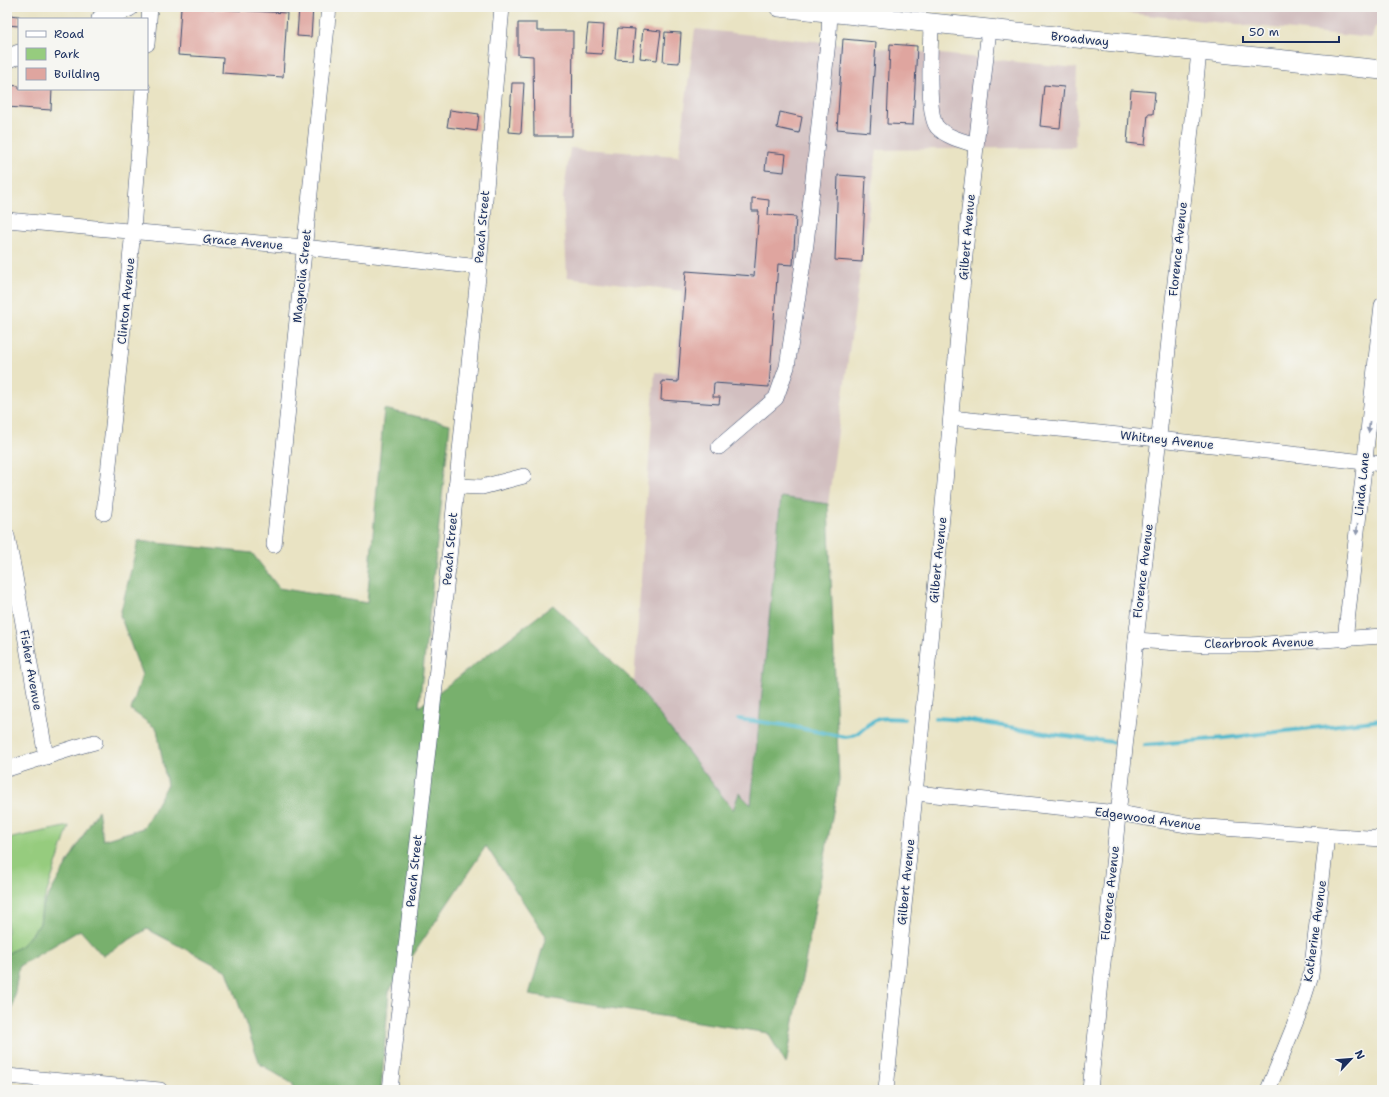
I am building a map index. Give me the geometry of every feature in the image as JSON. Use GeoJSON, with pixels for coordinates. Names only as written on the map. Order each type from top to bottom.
{"type":"FeatureCollection","features":[{"type":"Feature","properties":{"kind":"main road"},"geometry":{"type":"LineString","coordinates":[[103,18],[129,7]]}},
{"type":"Feature","properties":{"kind":"main road","name":"Broadway"},"geometry":{"type":"LineString","coordinates":[[779,7],[830,12],[854,11],[931,23],[1382,70]]}},
{"type":"Feature","properties":{"kind":"main road"},"geometry":{"type":"LineString","coordinates":[[7,59],[18,54]]}},
{"type":"Feature","properties":{"kind":"street"},"geometry":{"type":"LineString","coordinates":[[148,32],[150,7]]}},
{"type":"Feature","properties":{"kind":"street","name":"Magnolia Street"},"geometry":{"type":"LineString","coordinates":[[274,545],[329,7]]}},
{"type":"Feature","properties":{"kind":"street","name":"Peach Street"},"geometry":{"type":"LineString","coordinates":[[390,1090],[444,606],[479,267],[502,7]]}},
{"type":"Feature","properties":{"kind":"street"},"geometry":{"type":"LineString","coordinates":[[719,447],[776,398],[787,366],[806,244],[830,12]]}},
{"type":"Feature","properties":{"kind":"street"},"geometry":{"type":"LineString","coordinates":[[931,23],[932,116],[937,127],[950,136],[976,145]]}},
{"type":"Feature","properties":{"kind":"street","name":"Gilbert Avenue"},"geometry":{"type":"LineString","coordinates":[[886,1090],[951,418],[969,210],[988,29]]}},
{"type":"Feature","properties":{"kind":"street","name":"Florence Avenue"},"geometry":{"type":"LineString","coordinates":[[1090,1090],[1136,640],[1199,52]]}},
{"type":"Feature","properties":{"kind":"street","name":"Clinton Avenue"},"geometry":{"type":"LineString","coordinates":[[104,513],[133,231],[143,90]]}},
{"type":"Feature","properties":{"kind":"street","name":"Grace Avenue"},"geometry":{"type":"LineString","coordinates":[[7,220],[304,247],[479,267]]}},
{"type":"Feature","properties":{"kind":"street","name":"Linda Lane"},"geometry":{"type":"LineString","coordinates":[[1345,640],[1382,305]]}},
{"type":"Feature","properties":{"kind":"street","name":"Whitney Avenue"},"geometry":{"type":"LineString","coordinates":[[951,418],[1382,464]]}},
{"type":"Feature","properties":{"kind":"street"},"geometry":{"type":"LineString","coordinates":[[456,486],[482,487],[524,476]]}},
{"type":"Feature","properties":{"kind":"street","name":"Fisher Avenue"},"geometry":{"type":"LineString","coordinates":[[7,536],[11,572],[46,757]]}},
{"type":"Feature","properties":{"kind":"street","name":"Clearbrook Avenue"},"geometry":{"type":"LineString","coordinates":[[1136,640],[1206,645],[1251,645],[1345,640],[1382,636]]}},
{"type":"Feature","properties":{"kind":"street"},"geometry":{"type":"LineString","coordinates":[[7,769],[95,742]]}},
{"type":"Feature","properties":{"kind":"street","name":"Edgewood Avenue"},"geometry":{"type":"LineString","coordinates":[[915,793],[1118,813],[1192,826],[1382,839]]}},
{"type":"Feature","properties":{"kind":"street","name":"Katherine Avenue"},"geometry":{"type":"LineString","coordinates":[[1273,1088],[1311,975],[1327,836]]}},
{"type":"Feature","properties":{"kind":"street"},"geometry":{"type":"LineString","coordinates":[[7,1076],[160,1090]]}},
{"type":"Feature","properties":{"kind":"shaded area"},"geometry":{"type":"Polygon","coordinates":[[[1068,7],[1382,7],[1382,25],[1375,27],[1372,38],[1068,7]]]}},
{"type":"Feature","properties":{"kind":"shaded area"},"geometry":{"type":"Polygon","coordinates":[[[695,29],[1077,68],[1075,147],[877,150],[828,504],[781,497],[751,805],[733,810],[634,682],[655,372],[676,374],[682,291],[567,277],[563,198],[570,148],[679,156],[695,29]]]}},
{"type":"Feature","properties":{"kind":"green space"},"geometry":{"type":"Polygon","coordinates":[[[384,409],[450,424],[419,707],[553,605],[634,682],[733,810],[739,793],[751,805],[781,497],[828,504],[839,780],[786,1064],[768,1033],[529,995],[546,936],[486,846],[389,991],[381,1090],[293,1090],[293,1084],[260,1064],[227,971],[147,929],[103,956],[80,930],[19,966],[7,1044],[7,954],[22,945],[40,924],[42,907],[98,810],[103,840],[143,828],[167,786],[157,729],[131,710],[142,675],[120,615],[138,541],[252,553],[279,588],[367,603],[384,409]]]}},
{"type":"Feature","properties":{"kind":"green space"},"geometry":{"type":"Polygon","coordinates":[[[69,826],[42,907],[40,924],[22,945],[7,954],[7,839],[69,826]]]}},
{"type":"Feature","properties":{"kind":"building"},"geometry":{"type":"Polygon","coordinates":[[[181,7],[287,13],[283,77],[222,73],[223,58],[178,55],[181,7]]]}},
{"type":"Feature","properties":{"kind":"building"},"geometry":{"type":"Polygon","coordinates":[[[299,7],[313,7],[311,37],[297,36],[299,7]]]}},
{"type":"Feature","properties":{"kind":"building"},"geometry":{"type":"Polygon","coordinates":[[[8,15],[19,16],[18,26],[7,25],[8,15]]]}},
{"type":"Feature","properties":{"kind":"building"},"geometry":{"type":"Polygon","coordinates":[[[518,23],[537,23],[537,31],[573,31],[572,136],[534,136],[533,56],[518,55],[518,23]]]}},
{"type":"Feature","properties":{"kind":"building"},"geometry":{"type":"Polygon","coordinates":[[[588,24],[604,25],[602,54],[585,53],[588,24]]]}},
{"type":"Feature","properties":{"kind":"building"},"geometry":{"type":"Polygon","coordinates":[[[618,28],[635,29],[632,60],[615,59],[618,28]]]}},
{"type":"Feature","properties":{"kind":"building"},"geometry":{"type":"Polygon","coordinates":[[[643,29],[661,31],[657,60],[640,58],[643,29]]]}},
{"type":"Feature","properties":{"kind":"building"},"geometry":{"type":"Polygon","coordinates":[[[665,32],[681,33],[679,63],[663,62],[665,32]]]}},
{"type":"Feature","properties":{"kind":"building"},"geometry":{"type":"Polygon","coordinates":[[[843,39],[876,42],[870,132],[837,129],[843,39]]]}},
{"type":"Feature","properties":{"kind":"building"},"geometry":{"type":"Polygon","coordinates":[[[890,44],[917,46],[913,125],[887,124],[890,44]]]}},
{"type":"Feature","properties":{"kind":"building"},"geometry":{"type":"Polygon","coordinates":[[[512,83],[524,83],[521,133],[509,132],[512,83]]]}},
{"type":"Feature","properties":{"kind":"building"},"geometry":{"type":"Polygon","coordinates":[[[7,85],[18,86],[18,90],[52,90],[51,110],[7,107],[7,85]]]}},
{"type":"Feature","properties":{"kind":"building"},"geometry":{"type":"Polygon","coordinates":[[[1044,85],[1064,87],[1060,128],[1040,126],[1044,85]]]}},
{"type":"Feature","properties":{"kind":"building"},"geometry":{"type":"Polygon","coordinates":[[[1131,90],[1155,92],[1153,114],[1148,114],[1145,145],[1127,143],[1131,90]]]}},
{"type":"Feature","properties":{"kind":"building"},"geometry":{"type":"Polygon","coordinates":[[[450,110],[479,114],[477,131],[447,127],[450,110]]]}},
{"type":"Feature","properties":{"kind":"building"},"geometry":{"type":"Polygon","coordinates":[[[780,112],[802,117],[799,133],[777,128],[780,112]]]}},
{"type":"Feature","properties":{"kind":"building"},"geometry":{"type":"Polygon","coordinates":[[[767,152],[786,154],[784,172],[765,170],[767,152]]]}},
{"type":"Feature","properties":{"kind":"building"},"geometry":{"type":"Polygon","coordinates":[[[838,175],[866,177],[862,262],[835,260],[838,175]]]}},
{"type":"Feature","properties":{"kind":"building"},"geometry":{"type":"Polygon","coordinates":[[[752,198],[769,200],[768,215],[796,217],[793,265],[778,264],[769,387],[714,383],[713,397],[720,397],[719,404],[661,400],[662,381],[678,382],[686,271],[754,276],[759,211],[752,211],[752,198]]]}},
{"type":"Feature","properties":{"kind":"waterway"},"geometry":{"type":"LineString","coordinates":[[935,718],[966,720],[1112,742]]}},
{"type":"Feature","properties":{"kind":"waterway"},"geometry":{"type":"LineString","coordinates":[[738,719],[784,725],[845,737],[855,735],[873,721],[878,719],[904,719]]}},
{"type":"Feature","properties":{"kind":"waterway"},"geometry":{"type":"LineString","coordinates":[[1145,745],[1225,738],[1382,720]]}}]}
